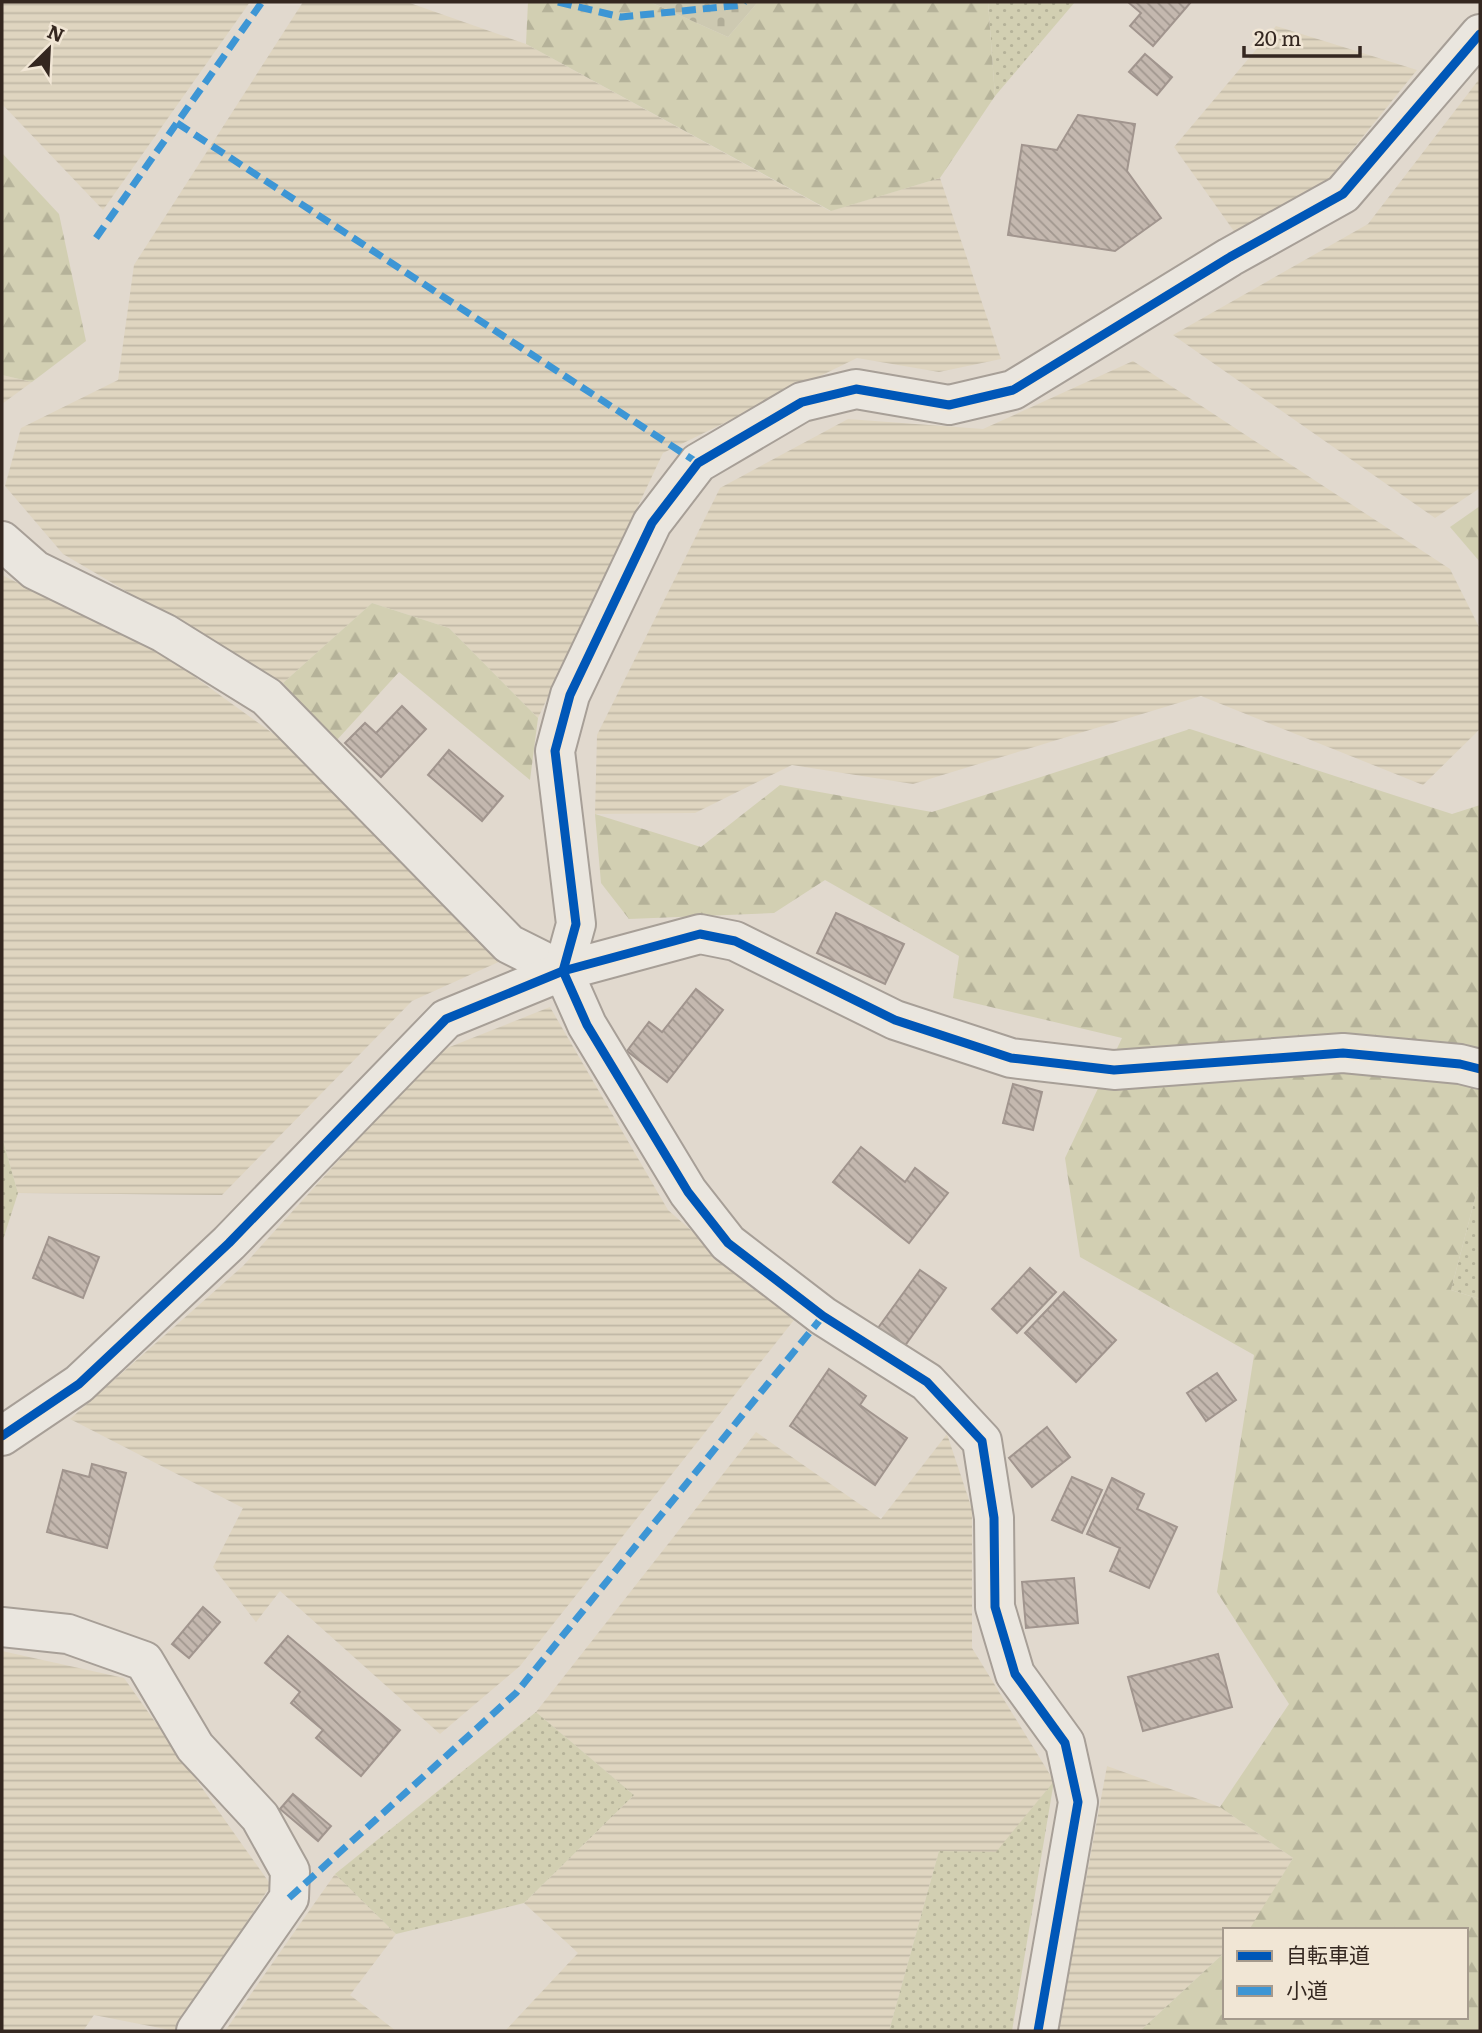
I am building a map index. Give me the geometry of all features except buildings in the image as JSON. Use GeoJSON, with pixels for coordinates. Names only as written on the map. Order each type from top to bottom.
{"type":"FeatureCollection","features":[{"type":"Feature","properties":{"kind":"street"},"geometry":{"type":"LineString","coordinates":[[1038,2031],[1078,1802],[1065,1744],[1015,1674],[995,1608],[994,1518],[982,1441],[927,1382],[822,1316],[728,1243],[688,1192],[587,1025],[563,971],[576,924],[555,751],[570,695],[652,523],[698,463],[802,402],[816,398],[856,389],[949,405],[1013,390],[1208,271],[1343,194],[1480,34]]}},
{"type":"Feature","properties":{"kind":"street"},"geometry":{"type":"LineString","coordinates":[[2,541],[35,570],[164,633],[267,698],[509,944],[563,971]]}},
{"type":"Feature","properties":{"kind":"street"},"geometry":{"type":"LineString","coordinates":[[2,1436],[79,1384],[229,1243],[446,1019],[563,971],[700,934],[735,941],[895,1020],[1011,1058],[1114,1070],[1343,1054],[1461,1064],[1480,1069]]}},
{"type":"Feature","properties":{"kind":"street"},"geometry":{"type":"LineString","coordinates":[[2,1627],[68,1634],[144,1661],[195,1747],[260,1817],[290,1871],[289,1898],[196,2031]]}},
{"type":"Feature","properties":{"kind":"shaded area"},"geometry":{"type":"Polygon","coordinates":[[[2,2],[250,2],[103,210],[2,104],[2,2]]]}},
{"type":"Feature","properties":{"kind":"shaded area"},"geometry":{"type":"Polygon","coordinates":[[[303,2],[407,2],[526,44],[830,211],[940,178],[1001,359],[939,372],[857,358],[663,453],[538,718],[449,628],[372,603],[283,683],[63,554],[5,486],[21,428],[118,380],[134,265],[303,2]]]}},
{"type":"Feature","properties":{"kind":"shaded area"},"geometry":{"type":"Polygon","coordinates":[[[1276,26],[1417,70],[1318,192],[1236,234],[1174,147],[1276,26]]]}},
{"type":"Feature","properties":{"kind":"shaded area"},"geometry":{"type":"Polygon","coordinates":[[[1480,78],[1480,488],[1435,518],[1173,335],[1368,224],[1480,78]]]}},
{"type":"Feature","properties":{"kind":"shaded area"},"geometry":{"type":"Polygon","coordinates":[[[1133,361],[1450,569],[1480,629],[1480,729],[1423,785],[1201,696],[913,784],[792,765],[695,813],[595,814],[597,735],[720,488],[848,419],[983,429],[1133,361]]]}},
{"type":"Feature","properties":{"kind":"shaded area"},"geometry":{"type":"Polygon","coordinates":[[[2,375],[32,382],[2,404],[2,375]]]}},
{"type":"Feature","properties":{"kind":"shaded area"},"geometry":{"type":"Polygon","coordinates":[[[2,575],[166,656],[311,761],[503,960],[412,1001],[222,1195],[18,1193],[2,1137],[2,575]]]}},
{"type":"Feature","properties":{"kind":"shaded area"},"geometry":{"type":"Polygon","coordinates":[[[550,1007],[668,1210],[794,1320],[520,1666],[440,1734],[280,1591],[256,1622],[213,1567],[243,1508],[70,1419],[243,1266],[437,1052],[550,1007]]]}},
{"type":"Feature","properties":{"kind":"shaded area"},"geometry":{"type":"Polygon","coordinates":[[[756,1432],[881,1519],[947,1434],[972,1509],[972,1648],[1054,1781],[996,1853],[939,1851],[889,2031],[505,2031],[578,1953],[524,1903],[634,1795],[536,1712],[756,1432]]]}},
{"type":"Feature","properties":{"kind":"shaded area"},"geometry":{"type":"Polygon","coordinates":[[[2,1651],[124,1678],[271,1885],[175,2031],[94,2015],[83,2031],[2,2031],[2,1651]]]}},
{"type":"Feature","properties":{"kind":"shaded area"},"geometry":{"type":"Polygon","coordinates":[[[1107,1766],[1220,1807],[1293,1858],[1253,1926],[1223,1928],[1223,1954],[1140,2031],[1058,2031],[1107,1766]]]}},
{"type":"Feature","properties":{"kind":"shaded area"},"geometry":{"type":"Polygon","coordinates":[[[335,1874],[396,1934],[350,1995],[396,2031],[225,2031],[335,1874]]]}},
{"type":"Feature","properties":{"kind":"green space"},"geometry":{"type":"Polygon","coordinates":[[[528,2],[650,2],[728,37],[758,2],[988,2],[995,96],[940,178],[831,211],[526,44],[528,2]]]}},
{"type":"Feature","properties":{"kind":"green space"},"geometry":{"type":"Polygon","coordinates":[[[650,2],[758,2],[728,37],[650,2]]]}},
{"type":"Feature","properties":{"kind":"green space"},"geometry":{"type":"Polygon","coordinates":[[[988,2],[1075,2],[995,96],[988,2]]]}},
{"type":"Feature","properties":{"kind":"green space"},"geometry":{"type":"Polygon","coordinates":[[[2,153],[59,214],[86,341],[32,382],[2,375],[2,153]]]}},
{"type":"Feature","properties":{"kind":"green space"},"geometry":{"type":"Polygon","coordinates":[[[1480,506],[1480,562],[1450,527],[1480,506]]]}},
{"type":"Feature","properties":{"kind":"green space"},"geometry":{"type":"Polygon","coordinates":[[[372,603],[449,628],[538,718],[530,780],[399,672],[336,741],[283,683],[372,603]]]}},
{"type":"Feature","properties":{"kind":"green space"},"geometry":{"type":"Polygon","coordinates":[[[1190,729],[1452,814],[1480,805],[1480,1179],[1451,1290],[1480,1299],[1480,2031],[1140,2031],[1223,1954],[1223,2019],[1468,2019],[1468,1928],[1250,1928],[1293,1858],[1220,1807],[1289,1704],[1217,1592],[1254,1355],[1080,1257],[1065,1158],[1122,1038],[953,998],[959,956],[825,880],[774,913],[629,919],[601,883],[595,814],[701,847],[780,785],[932,812],[1190,729]]]}},
{"type":"Feature","properties":{"kind":"green space"},"geometry":{"type":"Polygon","coordinates":[[[2,1137],[18,1193],[2,1243],[2,1137]]]}},
{"type":"Feature","properties":{"kind":"green space"},"geometry":{"type":"Polygon","coordinates":[[[1480,1179],[1480,1299],[1451,1290],[1480,1179]]]}},
{"type":"Feature","properties":{"kind":"green space"},"geometry":{"type":"Polygon","coordinates":[[[536,1712],[634,1795],[524,1903],[396,1934],[335,1874],[536,1712]]]}},
{"type":"Feature","properties":{"kind":"green space"},"geometry":{"type":"Polygon","coordinates":[[[1054,1781],[1012,2031],[889,2031],[939,1851],[996,1852],[1054,1781]]]}},
{"type":"Feature","properties":{"kind":"marked path"},"geometry":{"type":"LineString","coordinates":[[96,238],[262,2]]}},
{"type":"Feature","properties":{"kind":"marked path"},"geometry":{"type":"LineString","coordinates":[[558,2],[621,17],[742,5],[744,2]]}},
{"type":"Feature","properties":{"kind":"marked path"},"geometry":{"type":"LineString","coordinates":[[177,123],[698,463]]}},
{"type":"Feature","properties":{"kind":"marked path"},"geometry":{"type":"LineString","coordinates":[[289,1898],[516,1693],[823,1316]]}},
{"type":"Feature","properties":{"kind":"cycle path"},"geometry":{"type":"LineString","coordinates":[[1038,2031],[1078,1802],[1065,1743],[1015,1674],[995,1607],[994,1518],[982,1441],[927,1382],[823,1316],[728,1243],[688,1192],[587,1025],[563,971],[576,924],[555,751],[570,695],[652,523],[698,463],[802,402],[856,389],[949,405],[1013,390],[1230,257],[1343,194],[1480,34]]}},
{"type":"Feature","properties":{"kind":"cycle path"},"geometry":{"type":"LineString","coordinates":[[2,1436],[79,1384],[229,1243],[446,1019],[563,971],[700,934],[735,941],[895,1020],[1011,1058],[1114,1070],[1343,1053],[1460,1064],[1480,1069]]}}]}
